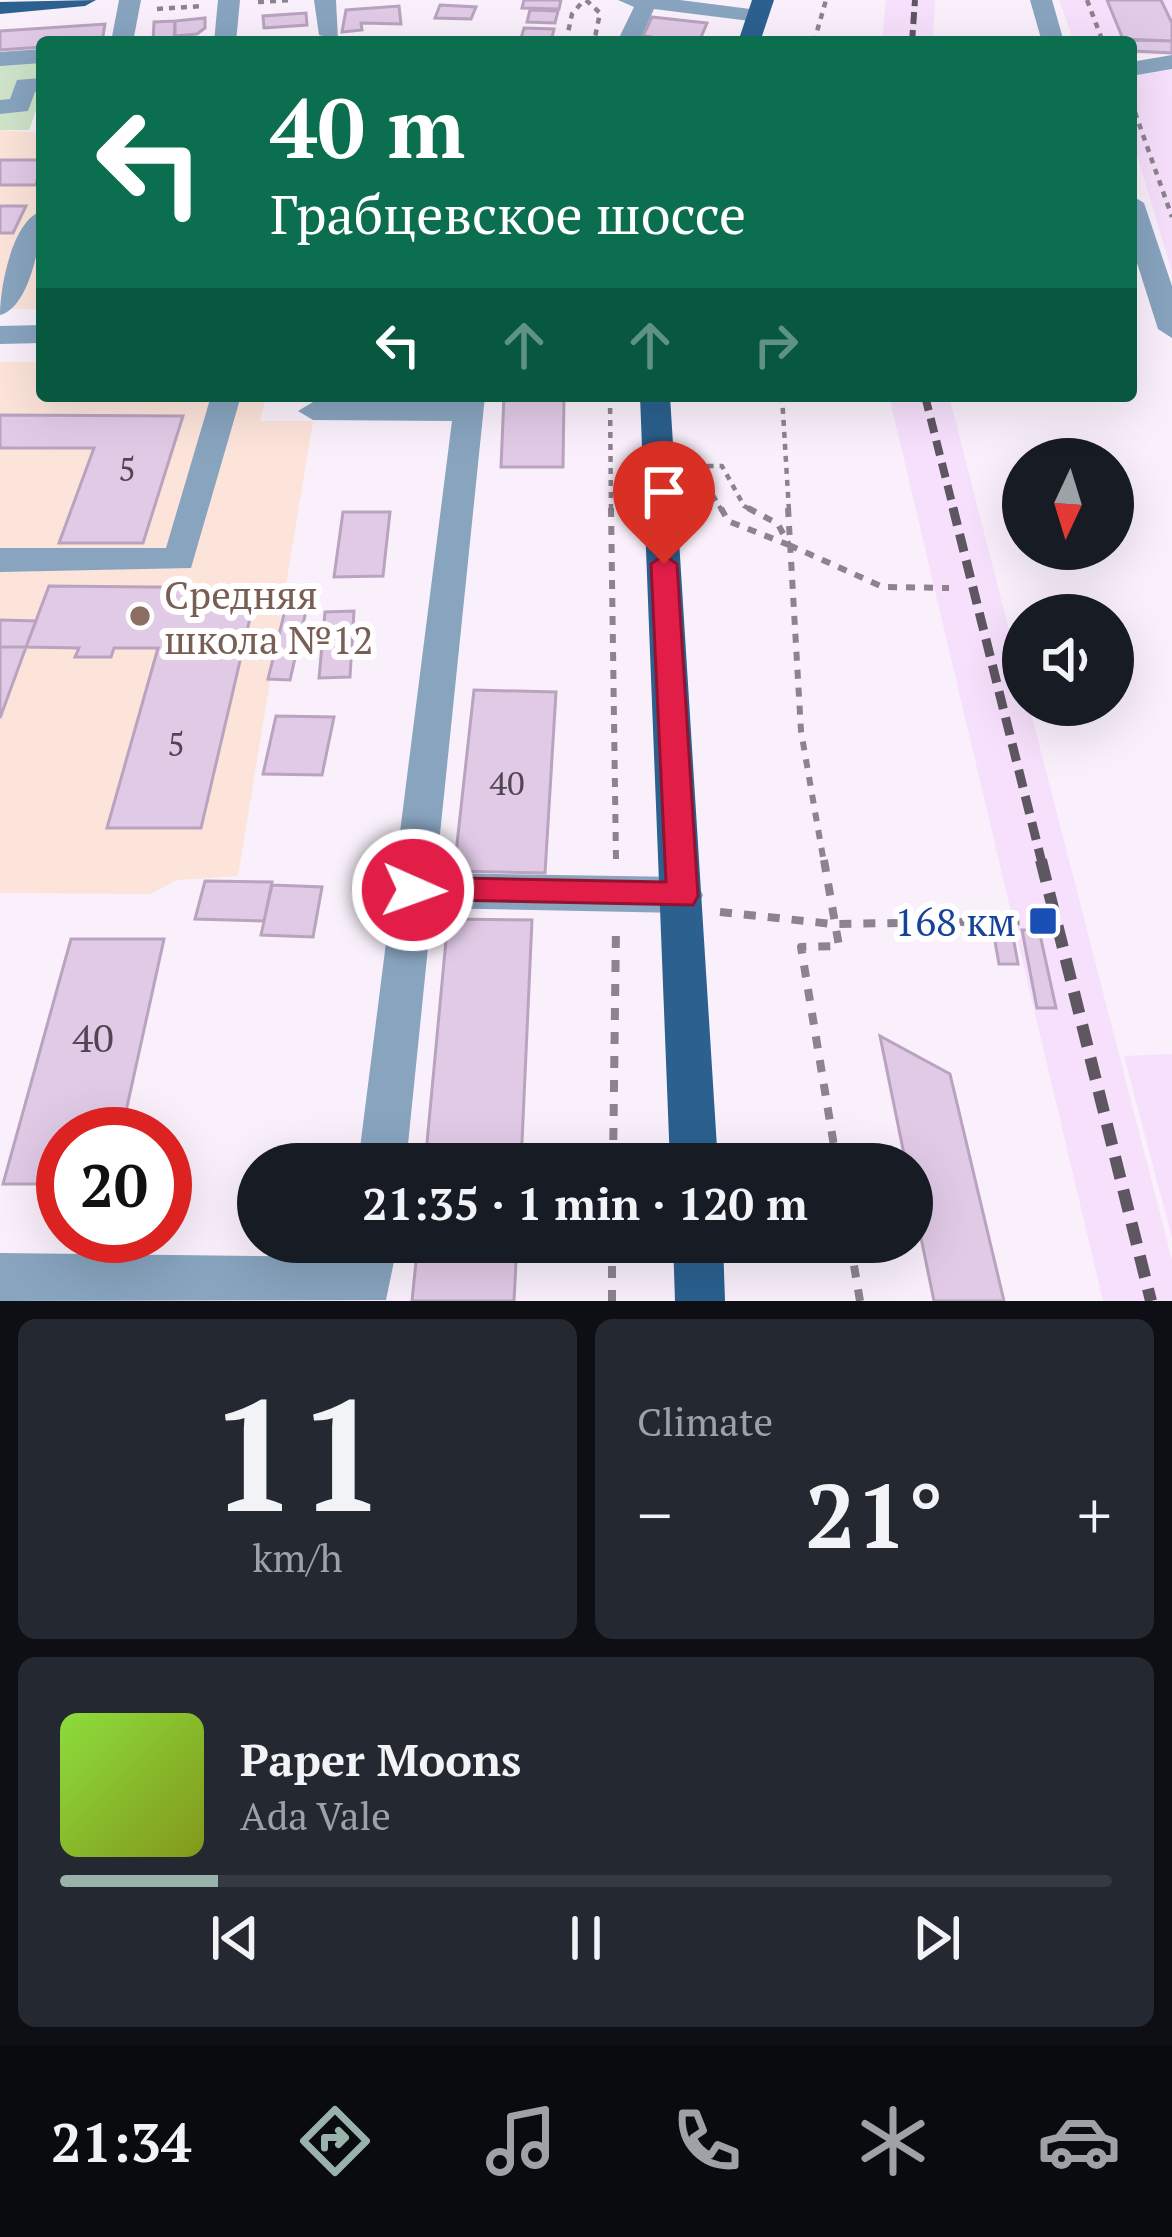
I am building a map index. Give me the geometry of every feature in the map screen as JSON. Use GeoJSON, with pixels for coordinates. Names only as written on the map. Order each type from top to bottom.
{"type":"FeatureCollection","features":[{"type":"Feature","properties":{"kind":"main road"},"geometry":{"type":"LineString","coordinates":[[0,8],[85,0]]}},
{"type":"Feature","properties":{"kind":"main road"},"geometry":{"type":"LineString","coordinates":[[656,402],[693,1143]]}},
{"type":"Feature","properties":{"kind":"main road"},"geometry":{"type":"LineString","coordinates":[[699,1263],[700,1301]]}},
{"type":"Feature","properties":{"kind":"street"},"geometry":{"type":"LineString","coordinates":[[123,36],[130,0]]}},
{"type":"Feature","properties":{"kind":"street"},"geometry":{"type":"LineString","coordinates":[[226,36],[229,0]]}},
{"type":"Feature","properties":{"kind":"street"},"geometry":{"type":"LineString","coordinates":[[326,0],[330,35]]}},
{"type":"Feature","properties":{"kind":"street"},"geometry":{"type":"LineString","coordinates":[[1042,0],[1051,36]]}},
{"type":"Feature","properties":{"kind":"street"},"geometry":{"type":"LineString","coordinates":[[630,36],[640,2],[761,8]]}},
{"type":"Feature","properties":{"kind":"street"},"geometry":{"type":"LineString","coordinates":[[0,58],[36,56]]}},
{"type":"Feature","properties":{"kind":"street"},"geometry":{"type":"LineString","coordinates":[[1137,68],[1172,62]]}},
{"type":"Feature","properties":{"kind":"street"},"geometry":{"type":"LineString","coordinates":[[0,107],[20,106],[25,85],[36,85]]}},
{"type":"Feature","properties":{"kind":"street"},"geometry":{"type":"LineString","coordinates":[[1137,216],[1161,269],[1172,329]]}},
{"type":"Feature","properties":{"kind":"street"},"geometry":{"type":"LineString","coordinates":[[0,307],[36,232]]}},
{"type":"Feature","properties":{"kind":"street"},"geometry":{"type":"LineString","coordinates":[[0,334],[36,334]]}},
{"type":"Feature","properties":{"kind":"street"},"geometry":{"type":"LineString","coordinates":[[0,560],[179,560],[224,402]]}},
{"type":"Feature","properties":{"kind":"street"},"geometry":{"type":"LineString","coordinates":[[313,410],[469,404],[384,1143]]}},
{"type":"Feature","properties":{"kind":"street"},"geometry":{"type":"LineString","coordinates":[[413,890],[616,895],[682,905]]}},
{"type":"Feature","properties":{"kind":"street"},"geometry":{"type":"LineString","coordinates":[[0,1278],[295,1291],[368,1282],[370,1263]]}},
{"type":"Feature","properties":{"kind":"path"},"geometry":{"type":"LineString","coordinates":[[567,36],[572,14],[585,0],[600,13],[595,36]]}},
{"type":"Feature","properties":{"kind":"path"},"geometry":{"type":"LineString","coordinates":[[816,36],[826,0]]}},
{"type":"Feature","properties":{"kind":"path"},"geometry":{"type":"LineString","coordinates":[[1087,0],[1100,36]]}},
{"type":"Feature","properties":{"kind":"path"},"geometry":{"type":"LineString","coordinates":[[1137,118],[1172,217]]}},
{"type":"Feature","properties":{"kind":"path"},"geometry":{"type":"LineString","coordinates":[[610,402],[616,895],[613,1143]]}},
{"type":"Feature","properties":{"kind":"path"},"geometry":{"type":"LineString","coordinates":[[782,402],[801,731],[839,946],[801,947],[834,1143]]}},
{"type":"Feature","properties":{"kind":"path"},"geometry":{"type":"LineString","coordinates":[[789,544],[778,524],[744,506],[722,466],[708,466],[709,488],[728,521],[883,587],[949,588]]}},
{"type":"Feature","properties":{"kind":"path"},"geometry":{"type":"LineString","coordinates":[[682,905],[833,924],[1028,921]]}},
{"type":"Feature","properties":{"kind":"path"},"geometry":{"type":"LineString","coordinates":[[612,1263],[612,1301]]}},
{"type":"Feature","properties":{"kind":"path"},"geometry":{"type":"LineString","coordinates":[[854,1263],[860,1301]]}},
{"type":"Feature","properties":{"kind":"shaded area"},"geometry":{"type":"Polygon","coordinates":[[[886,0],[935,0],[933,36],[883,36],[886,0]]]}},
{"type":"Feature","properties":{"kind":"shaded area"},"geometry":{"type":"Polygon","coordinates":[[[1059,0],[1172,0],[1172,55],[1137,54],[1137,36],[1072,36],[1059,0]]]}},
{"type":"Feature","properties":{"kind":"shaded area"},"geometry":{"type":"Polygon","coordinates":[[[1172,70],[1172,272],[1137,155],[1137,74],[1172,70]]]}},
{"type":"Feature","properties":{"kind":"shaded area"},"geometry":{"type":"Polygon","coordinates":[[[0,130],[36,133],[36,309],[0,309],[0,130]]]}},
{"type":"Feature","properties":{"kind":"shaded area","name":"Средняя школа №12"},"geometry":{"type":"Polygon","coordinates":[[[0,362],[36,362],[36,402],[265,402],[260,421],[313,421],[238,876],[177,880],[151,894],[0,893],[0,362]]]}},
{"type":"Feature","properties":{"kind":"shaded area"},"geometry":{"type":"Polygon","coordinates":[[[890,402],[951,402],[1002,602],[1002,726],[1034,726],[1172,1260],[1172,1301],[1103,1301],[890,402]]]}},
{"type":"Feature","properties":{"kind":"shaded area"},"geometry":{"type":"Polygon","coordinates":[[[1172,1054],[1172,1238],[1124,1056],[1172,1054]]]}},
{"type":"Feature","properties":{"kind":"green space"},"geometry":{"type":"Polygon","coordinates":[[[36,58],[36,110],[29,130],[0,130],[0,60],[36,58]]]}},
{"type":"Feature","properties":{"kind":"building"},"geometry":{"type":"Polygon","coordinates":[[[524,0],[561,0],[559,9],[522,8],[524,0]]]}},
{"type":"Feature","properties":{"kind":"building"},"geometry":{"type":"Polygon","coordinates":[[[1107,0],[1161,0],[1172,23],[1172,41],[1122,36],[1107,0]]]}},
{"type":"Feature","properties":{"kind":"building"},"geometry":{"type":"Polygon","coordinates":[[[440,5],[476,7],[471,19],[435,18],[440,5]]]}},
{"type":"Feature","properties":{"kind":"building"},"geometry":{"type":"Polygon","coordinates":[[[399,6],[401,24],[361,23],[362,30],[342,32],[346,10],[399,6]]]}},
{"type":"Feature","properties":{"kind":"building"},"geometry":{"type":"Polygon","coordinates":[[[530,10],[558,11],[555,23],[527,22],[530,10]]]}},
{"type":"Feature","properties":{"kind":"building"},"geometry":{"type":"Polygon","coordinates":[[[306,13],[307,25],[264,28],[263,16],[306,13]]]}},
{"type":"Feature","properties":{"kind":"building"},"geometry":{"type":"Polygon","coordinates":[[[652,17],[707,23],[702,36],[643,36],[652,17]]]}},
{"type":"Feature","properties":{"kind":"building"},"geometry":{"type":"Polygon","coordinates":[[[205,18],[205,28],[197,34],[175,36],[175,21],[205,18]]]}},
{"type":"Feature","properties":{"kind":"building"},"geometry":{"type":"Polygon","coordinates":[[[175,21],[174,36],[153,36],[154,22],[175,21]]]}},
{"type":"Feature","properties":{"kind":"building"},"geometry":{"type":"Polygon","coordinates":[[[105,24],[103,36],[36,36],[36,47],[0,50],[0,31],[105,24]]]}},
{"type":"Feature","properties":{"kind":"building"},"geometry":{"type":"Polygon","coordinates":[[[524,28],[554,29],[552,36],[522,36],[524,28]]]}},
{"type":"Feature","properties":{"kind":"building"},"geometry":{"type":"Polygon","coordinates":[[[1137,40],[1172,41],[1172,53],[1137,51],[1137,40]]]}},
{"type":"Feature","properties":{"kind":"building"},"geometry":{"type":"Polygon","coordinates":[[[0,160],[36,160],[36,185],[0,185],[0,160]]]}},
{"type":"Feature","properties":{"kind":"building"},"geometry":{"type":"Polygon","coordinates":[[[0,206],[26,206],[13,233],[0,233],[0,206]]]}},
{"type":"Feature","properties":{"kind":"building"},"geometry":{"type":"Polygon","coordinates":[[[504,402],[564,402],[563,467],[501,467],[504,402]]]}},
{"type":"Feature","properties":{"kind":"building"},"geometry":{"type":"Polygon","coordinates":[[[0,415],[183,416],[143,543],[59,543],[94,448],[0,448],[0,415]]]}},
{"type":"Feature","properties":{"kind":"building"},"geometry":{"type":"Polygon","coordinates":[[[343,512],[390,512],[383,576],[334,577],[343,512]]]}},
{"type":"Feature","properties":{"kind":"building"},"geometry":{"type":"Polygon","coordinates":[[[49,586],[257,588],[201,828],[107,828],[158,648],[114,648],[111,657],[75,657],[79,648],[26,647],[49,586]]]}},
{"type":"Feature","properties":{"kind":"building"},"geometry":{"type":"Polygon","coordinates":[[[285,610],[306,611],[290,680],[268,679],[285,610]]]}},
{"type":"Feature","properties":{"kind":"building"},"geometry":{"type":"Polygon","coordinates":[[[354,611],[350,677],[319,678],[325,612],[354,611]]]}},
{"type":"Feature","properties":{"kind":"building"},"geometry":{"type":"Polygon","coordinates":[[[0,620],[36,621],[26,647],[0,647],[0,620]]]}},
{"type":"Feature","properties":{"kind":"building"},"geometry":{"type":"Polygon","coordinates":[[[0,647],[26,647],[0,718],[0,647]]]}},
{"type":"Feature","properties":{"kind":"building"},"geometry":{"type":"Polygon","coordinates":[[[474,690],[556,692],[545,873],[454,871],[474,690]]]}},
{"type":"Feature","properties":{"kind":"building"},"geometry":{"type":"Polygon","coordinates":[[[276,716],[334,717],[322,775],[263,774],[276,716]]]}},
{"type":"Feature","properties":{"kind":"building"},"geometry":{"type":"Polygon","coordinates":[[[205,881],[272,882],[264,921],[195,919],[205,881]]]}},
{"type":"Feature","properties":{"kind":"building"},"geometry":{"type":"Polygon","coordinates":[[[272,885],[322,887],[313,937],[261,935],[272,885]]]}},
{"type":"Feature","properties":{"kind":"building"},"geometry":{"type":"Polygon","coordinates":[[[448,919],[532,920],[522,1143],[427,1143],[448,919]]]}},
{"type":"Feature","properties":{"kind":"building"},"geometry":{"type":"Polygon","coordinates":[[[993,930],[1012,931],[1018,964],[999,964],[993,930]]]}},
{"type":"Feature","properties":{"kind":"building"},"geometry":{"type":"Polygon","coordinates":[[[1022,930],[1039,930],[1056,1008],[1037,1008],[1022,930]]]}},
{"type":"Feature","properties":{"kind":"building"},"geometry":{"type":"Polygon","coordinates":[[[71,939],[164,939],[127,1107],[36,1107],[36,1184],[3,1184],[71,939]]]}},
{"type":"Feature","properties":{"kind":"building"},"geometry":{"type":"Polygon","coordinates":[[[880,1036],[950,1074],[1004,1301],[934,1301],[926,1263],[933,1263],[933,1143],[902,1143],[880,1036]]]}},
{"type":"Feature","properties":{"kind":"building"},"geometry":{"type":"Polygon","coordinates":[[[416,1263],[516,1263],[514,1301],[412,1301],[416,1263]]]}},
{"type":"Feature","properties":{"kind":"railway"},"geometry":{"type":"LineString","coordinates":[[912,36],[915,0]]}},
{"type":"Feature","properties":{"kind":"railway"},"geometry":{"type":"LineString","coordinates":[[927,402],[954,511]]}},
{"type":"Feature","properties":{"kind":"railway"},"geometry":{"type":"LineString","coordinates":[[953,508],[1042,863]]}},
{"type":"Feature","properties":{"kind":"railway"},"geometry":{"type":"LineString","coordinates":[[1041,860],[1151,1301]]}},
{"type":"Feature","properties":{"kind":"place","name":"Средняя школа №12"},"geometry":{"type":"Point","coordinates":[140,616]}},
{"type":"Feature","properties":{"kind":"place","name":"168 км"},"geometry":{"type":"Point","coordinates":[1043,921]}},
{"type":"Feature","properties":{"kind":"route"},"geometry":{"type":"LineString","coordinates":[[413,890],[682,896],[664,564]]}}]}
